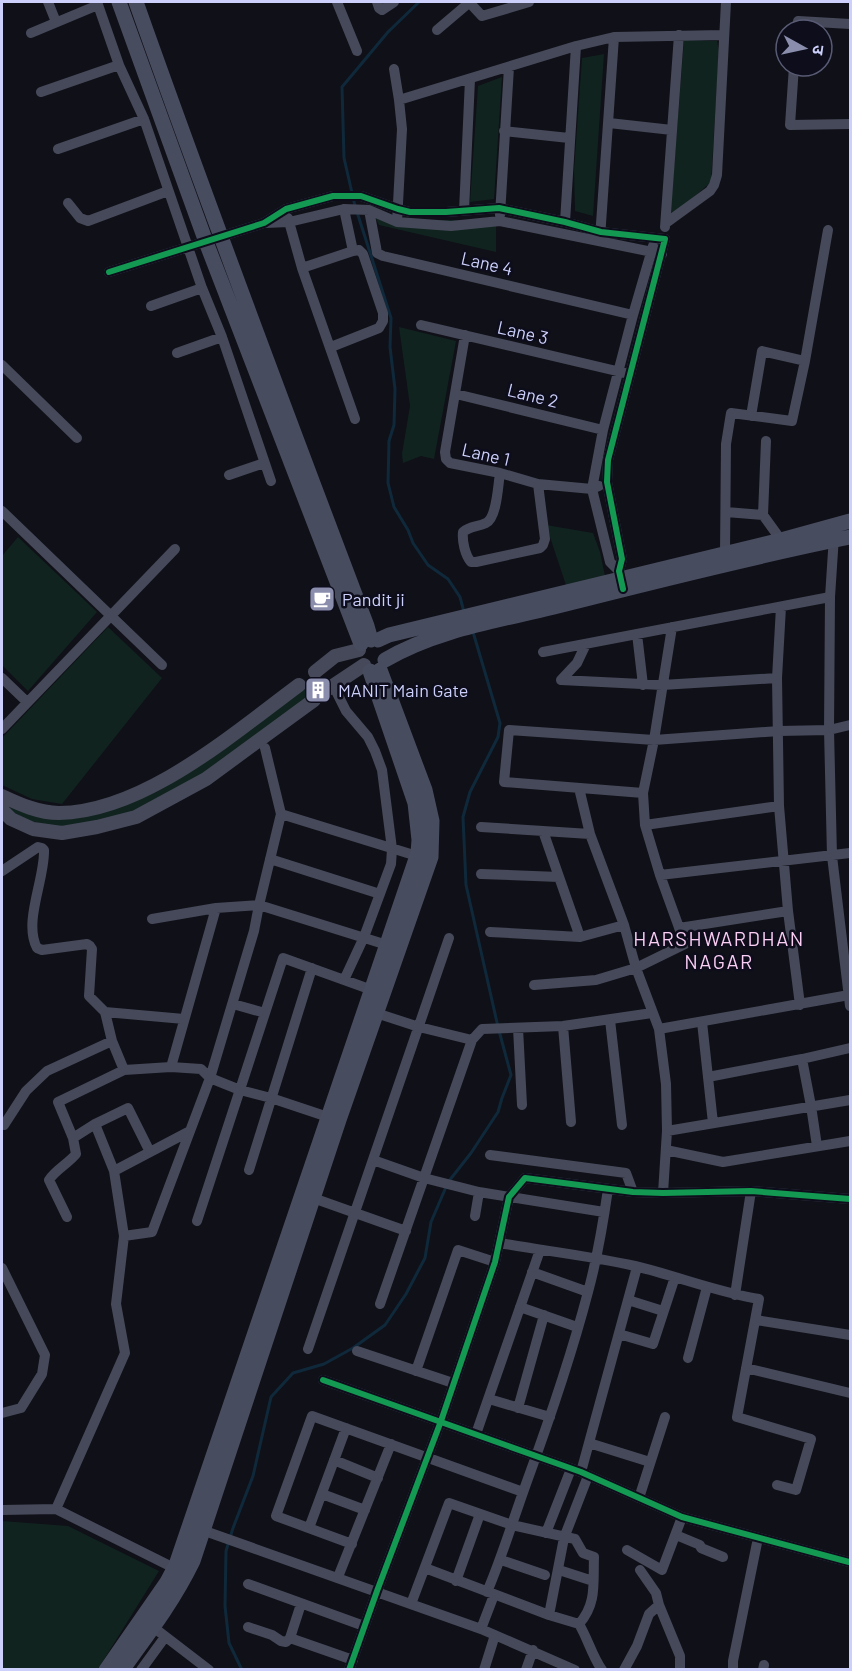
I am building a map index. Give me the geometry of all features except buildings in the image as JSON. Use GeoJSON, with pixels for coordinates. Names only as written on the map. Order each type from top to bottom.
{"type":"FeatureCollection","features":[{"type":"Feature","properties":{"kind":"main road"},"geometry":{"type":"LineString","coordinates":[[119,2],[206,242],[425,790],[432,821],[430,857],[193,1561],[159,1632],[122,1670]]}},
{"type":"Feature","properties":{"kind":"main road"},"geometry":{"type":"LineString","coordinates":[[106,1670],[167,1582],[174,1568],[372,990],[417,856],[419,840],[415,803],[371,655],[367,626],[298,446],[136,2]]}},
{"type":"Feature","properties":{"kind":"main road"},"geometry":{"type":"LineString","coordinates":[[621,579],[834,533],[850,521]]}},
{"type":"Feature","properties":{"kind":"main road"},"geometry":{"type":"LineString","coordinates":[[371,655],[389,635],[456,625],[621,579],[781,540],[834,533],[850,537]]}},
{"type":"Feature","properties":{"kind":"street"},"geometry":{"type":"LineString","coordinates":[[48,2],[56,22]]}},
{"type":"Feature","properties":{"kind":"street"},"geometry":{"type":"LineString","coordinates":[[337,2],[357,51]]}},
{"type":"Feature","properties":{"kind":"street"},"geometry":{"type":"LineString","coordinates":[[377,2],[382,10],[394,2]]}},
{"type":"Feature","properties":{"kind":"street"},"geometry":{"type":"LineString","coordinates":[[437,30],[470,2],[482,16],[529,2]]}},
{"type":"Feature","properties":{"kind":"street"},"geometry":{"type":"LineString","coordinates":[[666,224],[710,191],[717,175],[726,2]]}},
{"type":"Feature","properties":{"kind":"street"},"geometry":{"type":"LineString","coordinates":[[31,33],[97,3],[119,65],[144,119],[271,481]]}},
{"type":"Feature","properties":{"kind":"street"},"geometry":{"type":"LineString","coordinates":[[834,23],[850,24]]}},
{"type":"Feature","properties":{"kind":"street"},"geometry":{"type":"LineString","coordinates":[[621,579],[622,559],[607,482],[608,460],[631,375],[659,239],[666,224],[679,35]]}},
{"type":"Feature","properties":{"kind":"street"},"geometry":{"type":"LineString","coordinates":[[399,100],[576,46],[614,37],[723,35]]}},
{"type":"Feature","properties":{"kind":"street"},"geometry":{"type":"LineString","coordinates":[[601,236],[614,37]]}},
{"type":"Feature","properties":{"kind":"street"},"geometry":{"type":"LineString","coordinates":[[565,222],[576,46]]}},
{"type":"Feature","properties":{"kind":"street"},"geometry":{"type":"LineString","coordinates":[[41,92],[119,65]]}},
{"type":"Feature","properties":{"kind":"street"},"geometry":{"type":"LineString","coordinates":[[500,221],[509,67]]}},
{"type":"Feature","properties":{"kind":"street"},"geometry":{"type":"LineString","coordinates":[[394,69],[402,129],[397,222]]}},
{"type":"Feature","properties":{"kind":"street"},"geometry":{"type":"LineString","coordinates":[[793,78],[790,125],[850,124]]}},
{"type":"Feature","properties":{"kind":"street"},"geometry":{"type":"LineString","coordinates":[[464,211],[471,79]]}},
{"type":"Feature","properties":{"kind":"street"},"geometry":{"type":"LineString","coordinates":[[58,149],[144,119]]}},
{"type":"Feature","properties":{"kind":"street"},"geometry":{"type":"LineString","coordinates":[[609,123],[672,130]]}},
{"type":"Feature","properties":{"kind":"street"},"geometry":{"type":"LineString","coordinates":[[504,131],[569,138]]}},
{"type":"Feature","properties":{"kind":"street"},"geometry":{"type":"LineString","coordinates":[[68,203],[80,218],[88,221],[168,191]]}},
{"type":"Feature","properties":{"kind":"street"},"geometry":{"type":"LineString","coordinates":[[264,223],[286,209],[333,196],[361,195],[410,212],[499,208],[565,222],[657,253]]}},
{"type":"Feature","properties":{"kind":"street"},"geometry":{"type":"LineString","coordinates":[[286,209],[302,268],[355,419]]}},
{"type":"Feature","properties":{"kind":"street"},"geometry":{"type":"LineString","coordinates":[[109,272],[264,223],[289,222],[346,209],[365,210],[397,222],[451,226],[500,221],[601,236],[659,239]]}},
{"type":"Feature","properties":{"kind":"street"},"geometry":{"type":"LineString","coordinates":[[346,209],[353,250]]}},
{"type":"Feature","properties":{"kind":"street","name":"Lane 4"},"geometry":{"type":"LineString","coordinates":[[365,210],[377,253],[383,256],[633,315]]}},
{"type":"Feature","properties":{"kind":"street"},"geometry":{"type":"LineString","coordinates":[[725,553],[726,444],[731,413],[792,421],[828,230]]}},
{"type":"Feature","properties":{"kind":"street"},"geometry":{"type":"LineString","coordinates":[[302,268],[353,250],[359,250],[363,254],[383,313],[383,321],[380,328],[331,347]]}},
{"type":"Feature","properties":{"kind":"street"},"geometry":{"type":"LineString","coordinates":[[621,579],[610,562],[592,489],[603,430],[633,315],[657,253]]}},
{"type":"Feature","properties":{"kind":"street"},"geometry":{"type":"LineString","coordinates":[[151,306],[202,288]]}},
{"type":"Feature","properties":{"kind":"street","name":"Lane 3"},"geometry":{"type":"LineString","coordinates":[[421,325],[631,375]]}},
{"type":"Feature","properties":{"kind":"street","name":"Lane 1"},"geometry":{"type":"LineString","coordinates":[[465,335],[444,452],[446,459],[450,463],[500,473],[538,484],[592,489]]}},
{"type":"Feature","properties":{"kind":"street"},"geometry":{"type":"LineString","coordinates":[[177,353],[222,337]]}},
{"type":"Feature","properties":{"kind":"street"},"geometry":{"type":"LineString","coordinates":[[751,416],[762,351],[805,361]]}},
{"type":"Feature","properties":{"kind":"street"},"geometry":{"type":"LineString","coordinates":[[2,365],[77,438]]}},
{"type":"Feature","properties":{"kind":"street","name":"Lane 2"},"geometry":{"type":"LineString","coordinates":[[456,393],[603,430]]}},
{"type":"Feature","properties":{"kind":"street"},"geometry":{"type":"LineString","coordinates":[[766,441],[763,515],[781,540]]}},
{"type":"Feature","properties":{"kind":"street"},"geometry":{"type":"LineString","coordinates":[[230,475],[264,463]]}},
{"type":"Feature","properties":{"kind":"street"},"geometry":{"type":"LineString","coordinates":[[500,473],[494,513],[490,520],[463,532],[467,558],[471,561],[476,562],[540,548],[543,545],[545,539],[538,484]]}},
{"type":"Feature","properties":{"kind":"street"},"geometry":{"type":"LineString","coordinates":[[592,489],[607,482]]}},
{"type":"Feature","properties":{"kind":"street"},"geometry":{"type":"LineString","coordinates":[[2,511],[162,665]]}},
{"type":"Feature","properties":{"kind":"street"},"geometry":{"type":"LineString","coordinates":[[726,513],[763,515]]}},
{"type":"Feature","properties":{"kind":"street"},"geometry":{"type":"LineString","coordinates":[[659,1029],[800,1005],[850,1001],[832,855],[829,730],[830,597],[834,533]]}},
{"type":"Feature","properties":{"kind":"street"},"geometry":{"type":"LineString","coordinates":[[2,729],[175,549]]}},
{"type":"Feature","properties":{"kind":"street"},"geometry":{"type":"LineString","coordinates":[[543,652],[830,597]]}},
{"type":"Feature","properties":{"kind":"street"},"geometry":{"type":"LineString","coordinates":[[781,607],[777,678],[779,806],[788,911],[800,1005]]}},
{"type":"Feature","properties":{"kind":"street"},"geometry":{"type":"LineString","coordinates":[[534,985],[596,980],[636,968],[685,944],[645,825],[643,793],[672,627]]}},
{"type":"Feature","properties":{"kind":"street"},"geometry":{"type":"LineString","coordinates":[[637,634],[643,685]]}},
{"type":"Feature","properties":{"kind":"street"},"geometry":{"type":"LineString","coordinates":[[586,644],[577,663],[561,680],[662,685],[777,678]]}},
{"type":"Feature","properties":{"kind":"street"},"geometry":{"type":"LineString","coordinates":[[315,672],[336,656],[371,655]]}},
{"type":"Feature","properties":{"kind":"street"},"geometry":{"type":"LineString","coordinates":[[344,980],[364,937],[391,864],[392,849],[382,770],[375,751],[368,737],[330,687],[371,655]]}},
{"type":"Feature","properties":{"kind":"street"},"geometry":{"type":"LineString","coordinates":[[2,678],[27,702]]}},
{"type":"Feature","properties":{"kind":"street"},"geometry":{"type":"LineString","coordinates":[[2,796],[31,808],[58,813],[92,809],[123,800],[188,766],[299,684]]}},
{"type":"Feature","properties":{"kind":"street"},"geometry":{"type":"LineString","coordinates":[[2,810],[11,819],[33,829],[62,833],[136,817],[206,779],[314,700]]}},
{"type":"Feature","properties":{"kind":"street"},"geometry":{"type":"LineString","coordinates":[[643,793],[504,782],[509,730],[654,740],[779,731],[829,730],[850,725]]}},
{"type":"Feature","properties":{"kind":"street"},"geometry":{"type":"LineString","coordinates":[[124,1236],[152,1232],[210,1078],[233,1004],[254,931],[281,814],[265,748]]}},
{"type":"Feature","properties":{"kind":"street"},"geometry":{"type":"LineString","coordinates":[[579,788],[590,834],[659,1029],[666,1084],[667,1131],[663,1193]]}},
{"type":"Feature","properties":{"kind":"street"},"geometry":{"type":"LineString","coordinates":[[645,825],[779,806]]}},
{"type":"Feature","properties":{"kind":"street"},"geometry":{"type":"LineString","coordinates":[[281,814],[417,856]]}},
{"type":"Feature","properties":{"kind":"street"},"geometry":{"type":"LineString","coordinates":[[481,827],[590,834]]}},
{"type":"Feature","properties":{"kind":"street"},"geometry":{"type":"LineString","coordinates":[[543,831],[580,937]]}},
{"type":"Feature","properties":{"kind":"street"},"geometry":{"type":"LineString","coordinates":[[2,872],[38,847],[44,850],[33,919],[34,943],[42,950],[87,944],[90,946],[92,949],[89,996],[105,1012],[112,1041],[123,1070]]}},
{"type":"Feature","properties":{"kind":"street"},"geometry":{"type":"LineString","coordinates":[[660,875],[850,854]]}},
{"type":"Feature","properties":{"kind":"street"},"geometry":{"type":"LineString","coordinates":[[270,859],[380,894]]}},
{"type":"Feature","properties":{"kind":"street"},"geometry":{"type":"LineString","coordinates":[[481,874],[559,877]]}},
{"type":"Feature","properties":{"kind":"street"},"geometry":{"type":"LineString","coordinates":[[152,919],[216,908],[259,905],[387,945]]}},
{"type":"Feature","properties":{"kind":"street"},"geometry":{"type":"LineString","coordinates":[[171,1067],[216,908]]}},
{"type":"Feature","properties":{"kind":"street"},"geometry":{"type":"LineString","coordinates":[[679,928],[788,911]]}},
{"type":"Feature","properties":{"kind":"street"},"geometry":{"type":"LineString","coordinates":[[490,932],[580,937],[624,925]]}},
{"type":"Feature","properties":{"kind":"street"},"geometry":{"type":"LineString","coordinates":[[308,1349],[449,938]]}},
{"type":"Feature","properties":{"kind":"street"},"geometry":{"type":"LineString","coordinates":[[197,1221],[283,958],[372,990]]}},
{"type":"Feature","properties":{"kind":"street"},"geometry":{"type":"LineString","coordinates":[[249,1170],[312,968]]}},
{"type":"Feature","properties":{"kind":"street"},"geometry":{"type":"LineString","coordinates":[[233,1004],[265,1013]]}},
{"type":"Feature","properties":{"kind":"street"},"geometry":{"type":"LineString","coordinates":[[105,1012],[184,1019]]}},
{"type":"Feature","properties":{"kind":"street"},"geometry":{"type":"LineString","coordinates":[[376,1013],[419,1027],[472,1040]]}},
{"type":"Feature","properties":{"kind":"street"},"geometry":{"type":"LineString","coordinates":[[380,1304],[472,1040],[482,1029],[563,1026],[652,1013]]}},
{"type":"Feature","properties":{"kind":"street"},"geometry":{"type":"LineString","coordinates":[[610,1020],[622,1125]]}},
{"type":"Feature","properties":{"kind":"street"},"geometry":{"type":"LineString","coordinates":[[702,1022],[713,1124]]}},
{"type":"Feature","properties":{"kind":"street"},"geometry":{"type":"LineString","coordinates":[[563,1026],[571,1122]]}},
{"type":"Feature","properties":{"kind":"street"},"geometry":{"type":"LineString","coordinates":[[516,1028],[522,1105]]}},
{"type":"Feature","properties":{"kind":"street"},"geometry":{"type":"LineString","coordinates":[[4,1125],[26,1090],[47,1071],[112,1041]]}},
{"type":"Feature","properties":{"kind":"street"},"geometry":{"type":"LineString","coordinates":[[708,1077],[850,1048]]}},
{"type":"Feature","properties":{"kind":"street"},"geometry":{"type":"LineString","coordinates":[[802,1059],[817,1146]]}},
{"type":"Feature","properties":{"kind":"street"},"geometry":{"type":"LineString","coordinates":[[67,1217],[50,1178],[76,1154],[73,1138],[58,1102],[123,1070],[171,1067],[201,1069],[210,1078],[240,1090],[328,1117]]}},
{"type":"Feature","properties":{"kind":"street"},"geometry":{"type":"LineString","coordinates":[[667,1131],[850,1101]]}},
{"type":"Feature","properties":{"kind":"street"},"geometry":{"type":"LineString","coordinates":[[73,1138],[128,1108],[150,1152]]}},
{"type":"Feature","properties":{"kind":"street"},"geometry":{"type":"LineString","coordinates":[[56,1509],[125,1353],[116,1304],[124,1236],[114,1171],[95,1125]]}},
{"type":"Feature","properties":{"kind":"street"},"geometry":{"type":"LineString","coordinates":[[114,1171],[190,1131]]}},
{"type":"Feature","properties":{"kind":"street"},"geometry":{"type":"LineString","coordinates":[[666,1150],[723,1162],[850,1141]]}},
{"type":"Feature","properties":{"kind":"street"},"geometry":{"type":"LineString","coordinates":[[490,1155],[626,1173],[633,1192]]}},
{"type":"Feature","properties":{"kind":"street"},"geometry":{"type":"LineString","coordinates":[[373,1160],[424,1178],[478,1192],[604,1212]]}},
{"type":"Feature","properties":{"kind":"street"},"geometry":{"type":"LineString","coordinates":[[291,1638],[351,1665],[376,1591],[441,1421],[495,1262],[509,1197],[525,1178],[633,1192],[752,1191],[850,1199]]}},
{"type":"Feature","properties":{"kind":"street"},"geometry":{"type":"LineString","coordinates":[[481,1629],[490,1593],[578,1327],[596,1258],[608,1189]]}},
{"type":"Feature","properties":{"kind":"street"},"geometry":{"type":"LineString","coordinates":[[735,1294],[752,1191]]}},
{"type":"Feature","properties":{"kind":"street"},"geometry":{"type":"LineString","coordinates":[[475,1216],[478,1192]]}},
{"type":"Feature","properties":{"kind":"street"},"geometry":{"type":"LineString","coordinates":[[314,1198],[406,1231]]}},
{"type":"Feature","properties":{"kind":"street"},"geometry":{"type":"LineString","coordinates":[[500,1243],[596,1258],[759,1299],[736,1417],[812,1439],[795,1490],[777,1485]]}},
{"type":"Feature","properties":{"kind":"street"},"geometry":{"type":"LineString","coordinates":[[416,1371],[458,1250],[495,1262]]}},
{"type":"Feature","properties":{"kind":"street"},"geometry":{"type":"LineString","coordinates":[[476,1434],[540,1250]]}},
{"type":"Feature","properties":{"kind":"street"},"geometry":{"type":"LineString","coordinates":[[549,1615],[580,1472],[637,1267]]}},
{"type":"Feature","properties":{"kind":"street"},"geometry":{"type":"LineString","coordinates":[[2,1268],[45,1355],[42,1374],[21,1408],[2,1413]]}},
{"type":"Feature","properties":{"kind":"street"},"geometry":{"type":"LineString","coordinates":[[532,1272],[588,1292]]}},
{"type":"Feature","properties":{"kind":"street"},"geometry":{"type":"LineString","coordinates":[[619,1334],[653,1344],[675,1277]]}},
{"type":"Feature","properties":{"kind":"street"},"geometry":{"type":"LineString","coordinates":[[688,1358],[707,1287]]}},
{"type":"Feature","properties":{"kind":"street"},"geometry":{"type":"LineString","coordinates":[[628,1300],[663,1311]]}},
{"type":"Feature","properties":{"kind":"street"},"geometry":{"type":"LineString","coordinates":[[520,1307],[578,1327]]}},
{"type":"Feature","properties":{"kind":"street"},"geometry":{"type":"LineString","coordinates":[[518,1408],[544,1315]]}},
{"type":"Feature","properties":{"kind":"street"},"geometry":{"type":"LineString","coordinates":[[756,1320],[850,1333]]}},
{"type":"Feature","properties":{"kind":"street"},"geometry":{"type":"LineString","coordinates":[[357,1351],[453,1383]]}},
{"type":"Feature","properties":{"kind":"street"},"geometry":{"type":"LineString","coordinates":[[746,1368],[850,1393]]}},
{"type":"Feature","properties":{"kind":"street"},"geometry":{"type":"LineString","coordinates":[[323,1380],[580,1472],[682,1516],[849,1562]]}},
{"type":"Feature","properties":{"kind":"street"},"geometry":{"type":"LineString","coordinates":[[489,1399],[550,1417]]}},
{"type":"Feature","properties":{"kind":"street"},"geometry":{"type":"LineString","coordinates":[[352,1544],[276,1516],[312,1416],[523,1492]]}},
{"type":"Feature","properties":{"kind":"street"},"geometry":{"type":"LineString","coordinates":[[639,1497],[664,1417]]}},
{"type":"Feature","properties":{"kind":"street"},"geometry":{"type":"LineString","coordinates":[[309,1528],[346,1428]]}},
{"type":"Feature","properties":{"kind":"street"},"geometry":{"type":"LineString","coordinates":[[589,1443],[650,1462]]}},
{"type":"Feature","properties":{"kind":"street"},"geometry":{"type":"LineString","coordinates":[[338,1577],[391,1444]]}},
{"type":"Feature","properties":{"kind":"street"},"geometry":{"type":"LineString","coordinates":[[334,1460],[378,1478]]}},
{"type":"Feature","properties":{"kind":"street"},"geometry":{"type":"LineString","coordinates":[[546,1533],[580,1472]]}},
{"type":"Feature","properties":{"kind":"street"},"geometry":{"type":"LineString","coordinates":[[322,1494],[365,1510]]}},
{"type":"Feature","properties":{"kind":"street"},"geometry":{"type":"LineString","coordinates":[[411,1604],[449,1503],[512,1525],[575,1539],[583,1553],[594,1557],[593,1599],[588,1614],[579,1624]]}},
{"type":"Feature","properties":{"kind":"street"},"geometry":{"type":"LineString","coordinates":[[2,1510],[56,1509],[174,1568]]}},
{"type":"Feature","properties":{"kind":"street"},"geometry":{"type":"LineString","coordinates":[[456,1581],[480,1514]]}},
{"type":"Feature","properties":{"kind":"street"},"geometry":{"type":"LineString","coordinates":[[627,1550],[662,1570],[682,1516]]}},
{"type":"Feature","properties":{"kind":"street"},"geometry":{"type":"LineString","coordinates":[[202,1530],[481,1629],[575,1670]]}},
{"type":"Feature","properties":{"kind":"street"},"geometry":{"type":"LineString","coordinates":[[676,1535],[723,1557]]}},
{"type":"Feature","properties":{"kind":"street"},"geometry":{"type":"LineString","coordinates":[[733,1670],[733,1660],[758,1538]]}},
{"type":"Feature","properties":{"kind":"street"},"geometry":{"type":"LineString","coordinates":[[501,1560],[544,1575]]}},
{"type":"Feature","properties":{"kind":"street"},"geometry":{"type":"LineString","coordinates":[[425,1569],[579,1624],[594,1658],[603,1670]]}},
{"type":"Feature","properties":{"kind":"street"},"geometry":{"type":"LineString","coordinates":[[559,1570],[593,1581]]}},
{"type":"Feature","properties":{"kind":"street"},"geometry":{"type":"LineString","coordinates":[[640,1570],[656,1593],[680,1656],[680,1670]]}},
{"type":"Feature","properties":{"kind":"street"},"geometry":{"type":"LineString","coordinates":[[248,1584],[364,1626]]}},
{"type":"Feature","properties":{"kind":"street"},"geometry":{"type":"LineString","coordinates":[[248,1627],[286,1642],[291,1638],[301,1604]]}},
{"type":"Feature","properties":{"kind":"street"},"geometry":{"type":"LineString","coordinates":[[624,1670],[637,1646],[649,1614],[659,1605]]}},
{"type":"Feature","properties":{"kind":"street"},"geometry":{"type":"LineString","coordinates":[[141,1670],[159,1632],[209,1670]]}},
{"type":"Feature","properties":{"kind":"street"},"geometry":{"type":"LineString","coordinates":[[484,1670],[495,1635]]}},
{"type":"Feature","properties":{"kind":"street"},"geometry":{"type":"LineString","coordinates":[[526,1670],[533,1650]]}},
{"type":"Feature","properties":{"kind":"green space"},"geometry":{"type":"Polygon","coordinates":[[[684,40],[717,41],[719,51],[711,182],[670,218],[684,40]]]}},
{"type":"Feature","properties":{"kind":"green space"},"geometry":{"type":"Polygon","coordinates":[[[604,54],[593,216],[575,211],[574,170],[582,58],[604,54]]]}},
{"type":"Feature","properties":{"kind":"green space"},"geometry":{"type":"Polygon","coordinates":[[[502,77],[494,199],[470,202],[478,86],[502,77]]]}},
{"type":"Feature","properties":{"kind":"green space"},"geometry":{"type":"Polygon","coordinates":[[[374,215],[398,220],[496,220],[496,252],[379,225],[374,215]]]}},
{"type":"Feature","properties":{"kind":"green space"},"geometry":{"type":"Polygon","coordinates":[[[399,327],[456,341],[434,459],[421,456],[403,463],[402,454],[410,406],[399,327]]]}},
{"type":"Feature","properties":{"kind":"green space"},"geometry":{"type":"Polygon","coordinates":[[[546,525],[593,533],[605,576],[567,588],[546,525]]]}},
{"type":"Feature","properties":{"kind":"green space"},"geometry":{"type":"Polygon","coordinates":[[[18,537],[97,612],[28,691],[2,665],[2,556],[18,537]]]}},
{"type":"Feature","properties":{"kind":"green space"},"geometry":{"type":"Polygon","coordinates":[[[108,627],[162,678],[62,804],[32,799],[2,785],[2,738],[108,627]]]}},
{"type":"Feature","properties":{"kind":"green space"},"geometry":{"type":"Polygon","coordinates":[[[303,687],[309,696],[197,780],[134,811],[103,820],[56,827],[34,823],[12,813],[2,805],[2,799],[43,816],[129,802],[157,792],[303,687]]]}},
{"type":"Feature","properties":{"kind":"green space"},"geometry":{"type":"Polygon","coordinates":[[[2,1521],[68,1526],[159,1571],[98,1669],[2,1669],[2,1521]]]}},
{"type":"Feature","properties":{"kind":"waterway"},"geometry":{"type":"LineString","coordinates":[[355,206],[344,158],[342,87],[388,32],[419,2]]}},
{"type":"Feature","properties":{"kind":"waterway"},"geometry":{"type":"LineString","coordinates":[[357,212],[391,318],[390,347],[395,389],[394,425],[389,441],[388,483],[394,507],[413,543],[428,565],[448,579],[460,597],[464,612]]}},
{"type":"Feature","properties":{"kind":"waterway"},"geometry":{"type":"LineString","coordinates":[[449,1181],[498,1112],[511,1075],[466,885],[463,817],[470,792],[498,737],[500,723],[473,632]]}},
{"type":"Feature","properties":{"kind":"waterway"},"geometry":{"type":"LineString","coordinates":[[242,1670],[229,1643],[225,1606],[226,1551],[253,1476],[271,1397],[293,1373],[324,1364],[353,1348],[385,1325],[406,1294],[425,1258],[431,1222],[446,1187]]}},
{"type":"Feature","properties":{"kind":"cycle path"},"geometry":{"type":"LineString","coordinates":[[109,272],[264,223],[286,209],[333,196],[361,196],[410,212],[499,208],[601,232],[665,239],[608,460],[607,482],[622,559],[619,571],[623,589]]}},
{"type":"Feature","properties":{"kind":"cycle path"},"geometry":{"type":"LineString","coordinates":[[349,1670],[441,1421],[495,1262],[509,1197],[525,1178],[633,1192],[751,1191],[850,1199]]}},
{"type":"Feature","properties":{"kind":"cycle path"},"geometry":{"type":"LineString","coordinates":[[323,1380],[581,1472],[682,1517],[849,1562]]}},
{"type":"Feature","properties":{"kind":"place","name":"Pandit ji"},"geometry":{"type":"Point","coordinates":[322,599]}},
{"type":"Feature","properties":{"kind":"place","name":"MANIT Main Gate"},"geometry":{"type":"Point","coordinates":[318,690]}},
{"type":"Feature","properties":{"kind":"district","name":"HARSHWARDHAN NAGAR"},"geometry":{"type":"Point","coordinates":[719,950]}}]}
